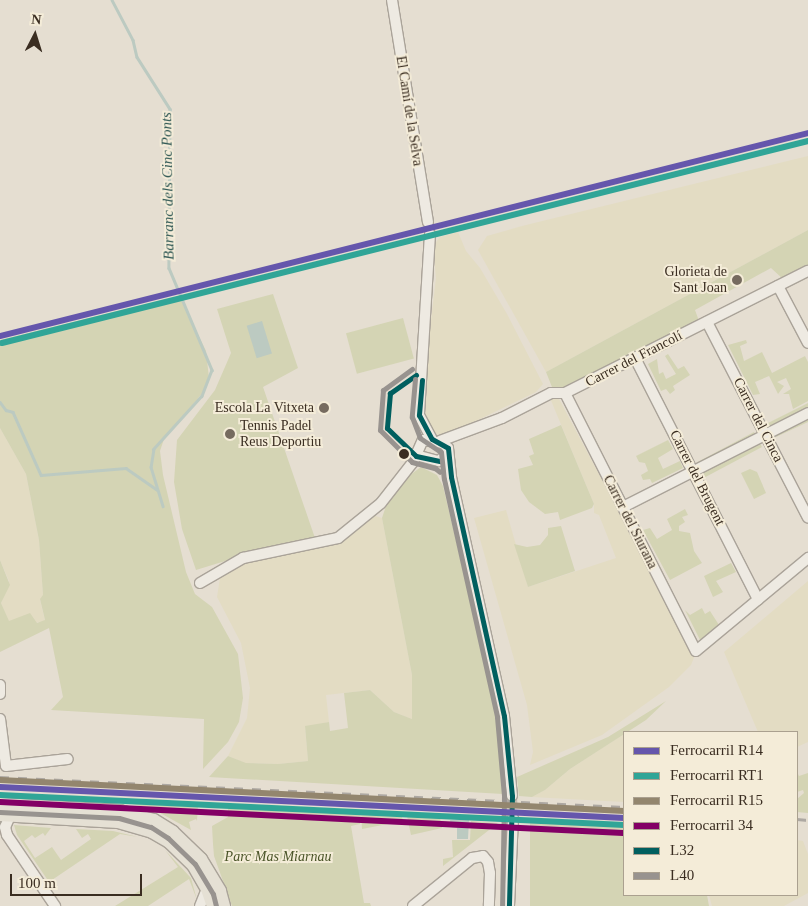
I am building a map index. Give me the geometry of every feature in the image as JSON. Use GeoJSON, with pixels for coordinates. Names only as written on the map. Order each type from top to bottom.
{"type":"FeatureCollection","features":[{"type":"Feature","properties":{"kind":"main road"},"geometry":{"type":"LineString","coordinates":[[0,804],[120,811],[154,820],[173,832],[201,859],[220,891],[224,906]]}},
{"type":"Feature","properties":{"kind":"main road"},"geometry":{"type":"LineString","coordinates":[[5,815],[118,822],[144,829],[169,842],[183,854],[207,889],[213,906]]}},
{"type":"Feature","properties":{"kind":"street","name":"El Camí de la Selva"},"geometry":{"type":"LineString","coordinates":[[392,0],[428,222]]}},
{"type":"Feature","properties":{"kind":"street"},"geometry":{"type":"LineString","coordinates":[[419,454],[417,432],[422,380],[430,234]]}},
{"type":"Feature","properties":{"kind":"street","name":"Carrer del Francolí"},"geometry":{"type":"LineString","coordinates":[[419,454],[441,449],[458,437],[551,393],[565,393],[808,271]]}},
{"type":"Feature","properties":{"kind":"street"},"geometry":{"type":"LineString","coordinates":[[778,286],[808,343]]}},
{"type":"Feature","properties":{"kind":"street","name":"Carrer del Cinca"},"geometry":{"type":"LineString","coordinates":[[707,322],[808,518]]}},
{"type":"Feature","properties":{"kind":"street","name":"Carrer del Brugent"},"geometry":{"type":"LineString","coordinates":[[635,358],[758,599]]}},
{"type":"Feature","properties":{"kind":"street","name":"Carrer del Siurana"},"geometry":{"type":"LineString","coordinates":[[565,393],[696,651],[758,599]]}},
{"type":"Feature","properties":{"kind":"street"},"geometry":{"type":"LineString","coordinates":[[623,507],[808,413]]}},
{"type":"Feature","properties":{"kind":"street"},"geometry":{"type":"LineString","coordinates":[[419,415],[441,449],[451,477],[504,716],[512,796]]}},
{"type":"Feature","properties":{"kind":"street"},"geometry":{"type":"LineString","coordinates":[[200,583],[243,558],[338,538],[381,503],[419,454],[441,449]]}},
{"type":"Feature","properties":{"kind":"street"},"geometry":{"type":"LineString","coordinates":[[758,599],[808,558]]}},
{"type":"Feature","properties":{"kind":"street"},"geometry":{"type":"LineString","coordinates":[[0,685],[0,694]]}},
{"type":"Feature","properties":{"kind":"street"},"geometry":{"type":"LineString","coordinates":[[0,719],[6,766],[68,759]]}},
{"type":"Feature","properties":{"kind":"street"},"geometry":{"type":"LineString","coordinates":[[5,815],[7,834],[55,906]]}},
{"type":"Feature","properties":{"kind":"street"},"geometry":{"type":"LineString","coordinates":[[509,906],[513,818]]}},
{"type":"Feature","properties":{"kind":"street"},"geometry":{"type":"LineString","coordinates":[[413,906],[472,858],[482,856],[488,862],[489,906]]}},
{"type":"Feature","properties":{"kind":"street"},"geometry":{"type":"LineString","coordinates":[[200,906],[207,889]]}},
{"type":"Feature","properties":{"kind":"shaded area"},"geometry":{"type":"Polygon","coordinates":[[[808,156],[808,230],[546,372],[478,250],[487,236],[522,226],[808,156]]]}},
{"type":"Feature","properties":{"kind":"shaded area"},"geometry":{"type":"Polygon","coordinates":[[[458,232],[466,251],[480,268],[507,314],[543,384],[536,392],[445,436],[434,434],[425,421],[429,337],[436,278],[433,246],[440,237],[458,232]]]}},
{"type":"Feature","properties":{"kind":"shaded area"},"geometry":{"type":"Polygon","coordinates":[[[262,321],[272,354],[257,358],[247,326],[262,321]]]}},
{"type":"Feature","properties":{"kind":"shaded area"},"geometry":{"type":"Polygon","coordinates":[[[558,397],[695,655],[691,665],[669,687],[602,735],[530,765],[533,752],[527,705],[474,518],[506,510],[528,587],[616,558],[599,515],[594,513],[594,504],[550,398],[558,397]]]}},
{"type":"Feature","properties":{"kind":"shaded area"},"geometry":{"type":"Polygon","coordinates":[[[0,428],[26,474],[39,540],[43,596],[40,600],[45,621],[35,623],[9,622],[1,603],[9,581],[0,560],[0,428]]]}},
{"type":"Feature","properties":{"kind":"shaded area"},"geometry":{"type":"Polygon","coordinates":[[[372,515],[382,518],[412,675],[412,719],[394,712],[370,690],[326,695],[329,722],[305,727],[308,761],[278,764],[245,763],[228,756],[247,718],[250,688],[241,643],[217,597],[220,578],[242,563],[335,543],[372,515]]]}},
{"type":"Feature","properties":{"kind":"shaded area"},"geometry":{"type":"Polygon","coordinates":[[[808,581],[808,742],[798,747],[798,731],[758,731],[724,652],[808,581]]]}},
{"type":"Feature","properties":{"kind":"shaded area"},"geometry":{"type":"Polygon","coordinates":[[[623,735],[623,802],[532,797],[545,790],[570,769],[623,735]]]}},
{"type":"Feature","properties":{"kind":"shaded area"},"geometry":{"type":"Polygon","coordinates":[[[450,820],[469,820],[468,839],[457,839],[457,828],[451,827],[450,820]]]}},
{"type":"Feature","properties":{"kind":"shaded area"},"geometry":{"type":"Polygon","coordinates":[[[798,840],[803,841],[808,854],[808,893],[784,906],[712,906],[709,896],[798,896],[798,840]]]}},
{"type":"Feature","properties":{"kind":"green space"},"geometry":{"type":"Polygon","coordinates":[[[808,230],[808,266],[783,279],[771,268],[695,310],[699,321],[597,375],[565,387],[552,387],[546,372],[808,230]]]}},
{"type":"Feature","properties":{"kind":"green space","name":"Tennis Padel Reus Deportiu"},"geometry":{"type":"Polygon","coordinates":[[[273,294],[298,368],[263,387],[315,538],[267,548],[196,570],[182,529],[174,482],[177,440],[215,390],[231,353],[217,309],[273,294]]]}},
{"type":"Feature","properties":{"kind":"green space"},"geometry":{"type":"Polygon","coordinates":[[[179,296],[206,351],[209,378],[205,390],[164,439],[160,451],[163,475],[186,572],[195,594],[212,607],[238,654],[243,698],[239,722],[228,742],[203,769],[204,719],[51,710],[63,697],[49,628],[0,652],[0,560],[10,585],[1,603],[9,621],[30,613],[37,623],[45,620],[40,599],[43,595],[39,540],[26,474],[0,428],[0,340],[179,296]]]}},
{"type":"Feature","properties":{"kind":"green space"},"geometry":{"type":"Polygon","coordinates":[[[403,318],[414,359],[357,374],[346,333],[403,318]]]}},
{"type":"Feature","properties":{"kind":"green space"},"geometry":{"type":"Polygon","coordinates":[[[746,340],[747,343],[740,346],[744,361],[762,352],[772,373],[805,356],[808,362],[808,401],[793,409],[789,394],[783,394],[791,389],[786,378],[777,382],[784,386],[778,394],[769,376],[755,382],[760,394],[753,395],[728,345],[746,340]]]}},
{"type":"Feature","properties":{"kind":"green space"},"geometry":{"type":"Polygon","coordinates":[[[668,354],[678,369],[684,366],[690,375],[673,386],[675,390],[670,394],[666,389],[661,391],[648,364],[657,359],[659,374],[663,372],[666,379],[676,374],[665,356],[668,354]]]}},
{"type":"Feature","properties":{"kind":"green space"},"geometry":{"type":"Polygon","coordinates":[[[808,403],[808,422],[776,437],[768,423],[808,403]]]}},
{"type":"Feature","properties":{"kind":"green space"},"geometry":{"type":"Polygon","coordinates":[[[561,425],[594,504],[592,508],[560,520],[558,512],[545,514],[529,502],[521,490],[518,469],[533,465],[529,456],[534,454],[529,439],[561,425]]]}},
{"type":"Feature","properties":{"kind":"green space"},"geometry":{"type":"Polygon","coordinates":[[[754,432],[762,447],[705,477],[697,462],[754,432]]]}},
{"type":"Feature","properties":{"kind":"green space"},"geometry":{"type":"Polygon","coordinates":[[[668,440],[673,449],[658,458],[663,469],[680,461],[683,468],[652,483],[650,479],[643,480],[641,475],[648,471],[645,463],[639,462],[636,456],[668,440]]]}},
{"type":"Feature","properties":{"kind":"green space"},"geometry":{"type":"Polygon","coordinates":[[[421,467],[437,475],[443,486],[494,701],[503,794],[209,777],[228,756],[246,763],[278,764],[308,761],[305,726],[329,722],[330,731],[348,728],[344,693],[370,690],[394,712],[412,719],[412,675],[382,518],[386,506],[402,481],[421,467]]]}},
{"type":"Feature","properties":{"kind":"green space"},"geometry":{"type":"Polygon","coordinates":[[[750,469],[757,472],[766,493],[754,499],[741,473],[750,469]]]}},
{"type":"Feature","properties":{"kind":"green space"},"geometry":{"type":"Polygon","coordinates":[[[685,509],[688,515],[682,517],[685,522],[679,526],[679,531],[690,533],[694,551],[702,563],[670,580],[643,530],[650,528],[657,539],[672,530],[667,519],[685,509]]]}},
{"type":"Feature","properties":{"kind":"green space"},"geometry":{"type":"Polygon","coordinates":[[[561,526],[575,571],[528,587],[514,544],[527,547],[540,545],[548,535],[548,528],[561,526]]]}},
{"type":"Feature","properties":{"kind":"green space"},"geometry":{"type":"Polygon","coordinates":[[[731,563],[736,572],[716,581],[723,592],[713,597],[704,576],[731,563]]]}},
{"type":"Feature","properties":{"kind":"green space"},"geometry":{"type":"Polygon","coordinates":[[[702,608],[705,614],[710,611],[719,625],[700,640],[685,610],[690,615],[702,608]]]}},
{"type":"Feature","properties":{"kind":"green space"},"geometry":{"type":"Polygon","coordinates":[[[666,701],[646,720],[629,731],[623,731],[623,735],[570,769],[545,790],[532,797],[519,796],[517,777],[608,737],[666,701]]]}},
{"type":"Feature","properties":{"kind":"green space"},"geometry":{"type":"Polygon","coordinates":[[[808,773],[808,813],[798,812],[798,798],[804,793],[803,790],[798,792],[798,774],[799,776],[808,773]]]}},
{"type":"Feature","properties":{"kind":"green space"},"geometry":{"type":"Polygon","coordinates":[[[120,801],[198,805],[197,821],[196,819],[189,822],[191,830],[153,809],[120,801]]]}},
{"type":"Feature","properties":{"kind":"green space","name":"Parc Mas Miarnau"},"geometry":{"type":"Polygon","coordinates":[[[228,805],[401,813],[403,821],[362,829],[361,812],[360,824],[351,826],[364,903],[370,903],[371,906],[232,906],[214,856],[212,826],[228,817],[228,805]]]}},
{"type":"Feature","properties":{"kind":"green space"},"geometry":{"type":"Polygon","coordinates":[[[407,816],[440,818],[442,828],[411,835],[407,816]]]}},
{"type":"Feature","properties":{"kind":"green space"},"geometry":{"type":"Polygon","coordinates":[[[471,821],[498,823],[443,866],[443,859],[453,857],[452,840],[470,840],[471,821]]]}},
{"type":"Feature","properties":{"kind":"green space"},"geometry":{"type":"Polygon","coordinates":[[[530,822],[623,826],[623,896],[707,896],[709,906],[530,906],[530,822]]]}},
{"type":"Feature","properties":{"kind":"green space"},"geometry":{"type":"Polygon","coordinates":[[[14,825],[51,828],[45,836],[43,833],[35,838],[32,835],[24,841],[35,858],[52,847],[61,860],[91,839],[88,834],[82,838],[76,829],[113,831],[138,837],[120,834],[49,882],[17,835],[14,825]]]}},
{"type":"Feature","properties":{"kind":"green space"},"geometry":{"type":"Polygon","coordinates":[[[165,850],[191,878],[197,900],[189,879],[148,906],[115,906],[178,867],[165,850]]]}},
{"type":"Feature","properties":{"kind":"waterway","name":"Barranc dels Cinc Ponts"},"geometry":{"type":"LineString","coordinates":[[112,0],[133,40],[137,57],[170,109],[169,268],[212,370],[202,396],[154,449],[151,467],[163,506]]}},
{"type":"Feature","properties":{"kind":"waterway"},"geometry":{"type":"LineString","coordinates":[[0,402],[6,410],[13,412],[41,475],[126,468],[157,490]]}},
{"type":"Feature","properties":{"kind":"tunnel"},"geometry":{"type":"LineString","coordinates":[[512,796],[513,818]]}},
{"type":"Feature","properties":{"kind":"railway"},"geometry":{"type":"LineString","coordinates":[[0,777],[623,807]]}},
{"type":"Feature","properties":{"kind":"railway"},"geometry":{"type":"LineString","coordinates":[[798,819],[808,820]]}},
{"type":"Feature","properties":{"kind":"rail line","name":"R14"},"geometry":{"type":"LineString","coordinates":[[0,336],[808,133]]}},
{"type":"Feature","properties":{"kind":"rail line","name":"RT1"},"geometry":{"type":"LineString","coordinates":[[2,343],[808,141]]}},
{"type":"Feature","properties":{"kind":"rail line","name":"R15"},"geometry":{"type":"LineString","coordinates":[[0,780],[623,811]]}},
{"type":"Feature","properties":{"kind":"rail line","name":"R14"},"geometry":{"type":"LineString","coordinates":[[0,787],[623,818]]}},
{"type":"Feature","properties":{"kind":"rail line","name":"RT1"},"geometry":{"type":"LineString","coordinates":[[0,795],[623,825]]}},
{"type":"Feature","properties":{"kind":"rail line","name":"34"},"geometry":{"type":"LineString","coordinates":[[0,802],[623,833]]}},
{"type":"Feature","properties":{"kind":"transit line","name":"L40"},"geometry":{"type":"LineString","coordinates":[[412,369],[383,390],[380,430],[412,462],[435,468],[440,472]]}},
{"type":"Feature","properties":{"kind":"transit line","name":"L32"},"geometry":{"type":"LineString","coordinates":[[416,375],[390,393],[387,428],[416,456],[439,461]]}},
{"type":"Feature","properties":{"kind":"transit line","name":"L40"},"geometry":{"type":"LineString","coordinates":[[415,379],[412,417],[420,438],[441,452],[444,479],[497,717],[504,796],[502,906]]}},
{"type":"Feature","properties":{"kind":"transit line","name":"L32"},"geometry":{"type":"LineString","coordinates":[[422,380],[419,415],[432,439]]}},
{"type":"Feature","properties":{"kind":"transit line","name":"L32"},"geometry":{"type":"LineString","coordinates":[[432,439],[448,448],[451,477],[504,716],[512,796],[509,906]]}},
{"type":"Feature","properties":{"kind":"transit line","name":"L40"},"geometry":{"type":"LineString","coordinates":[[0,812],[119,818],[151,827],[168,838],[195,864],[213,894],[216,906]]}},
{"type":"Feature","properties":{"kind":"place","name":"Glorieta de Sant Joan"},"geometry":{"type":"Point","coordinates":[737,280]}},
{"type":"Feature","properties":{"kind":"place","name":"Escola La Vitxeta"},"geometry":{"type":"Point","coordinates":[324,408]}},
{"type":"Feature","properties":{"kind":"place","name":"Tennis Padel Reus Deportiu"},"geometry":{"type":"Point","coordinates":[230,434]}}]}
